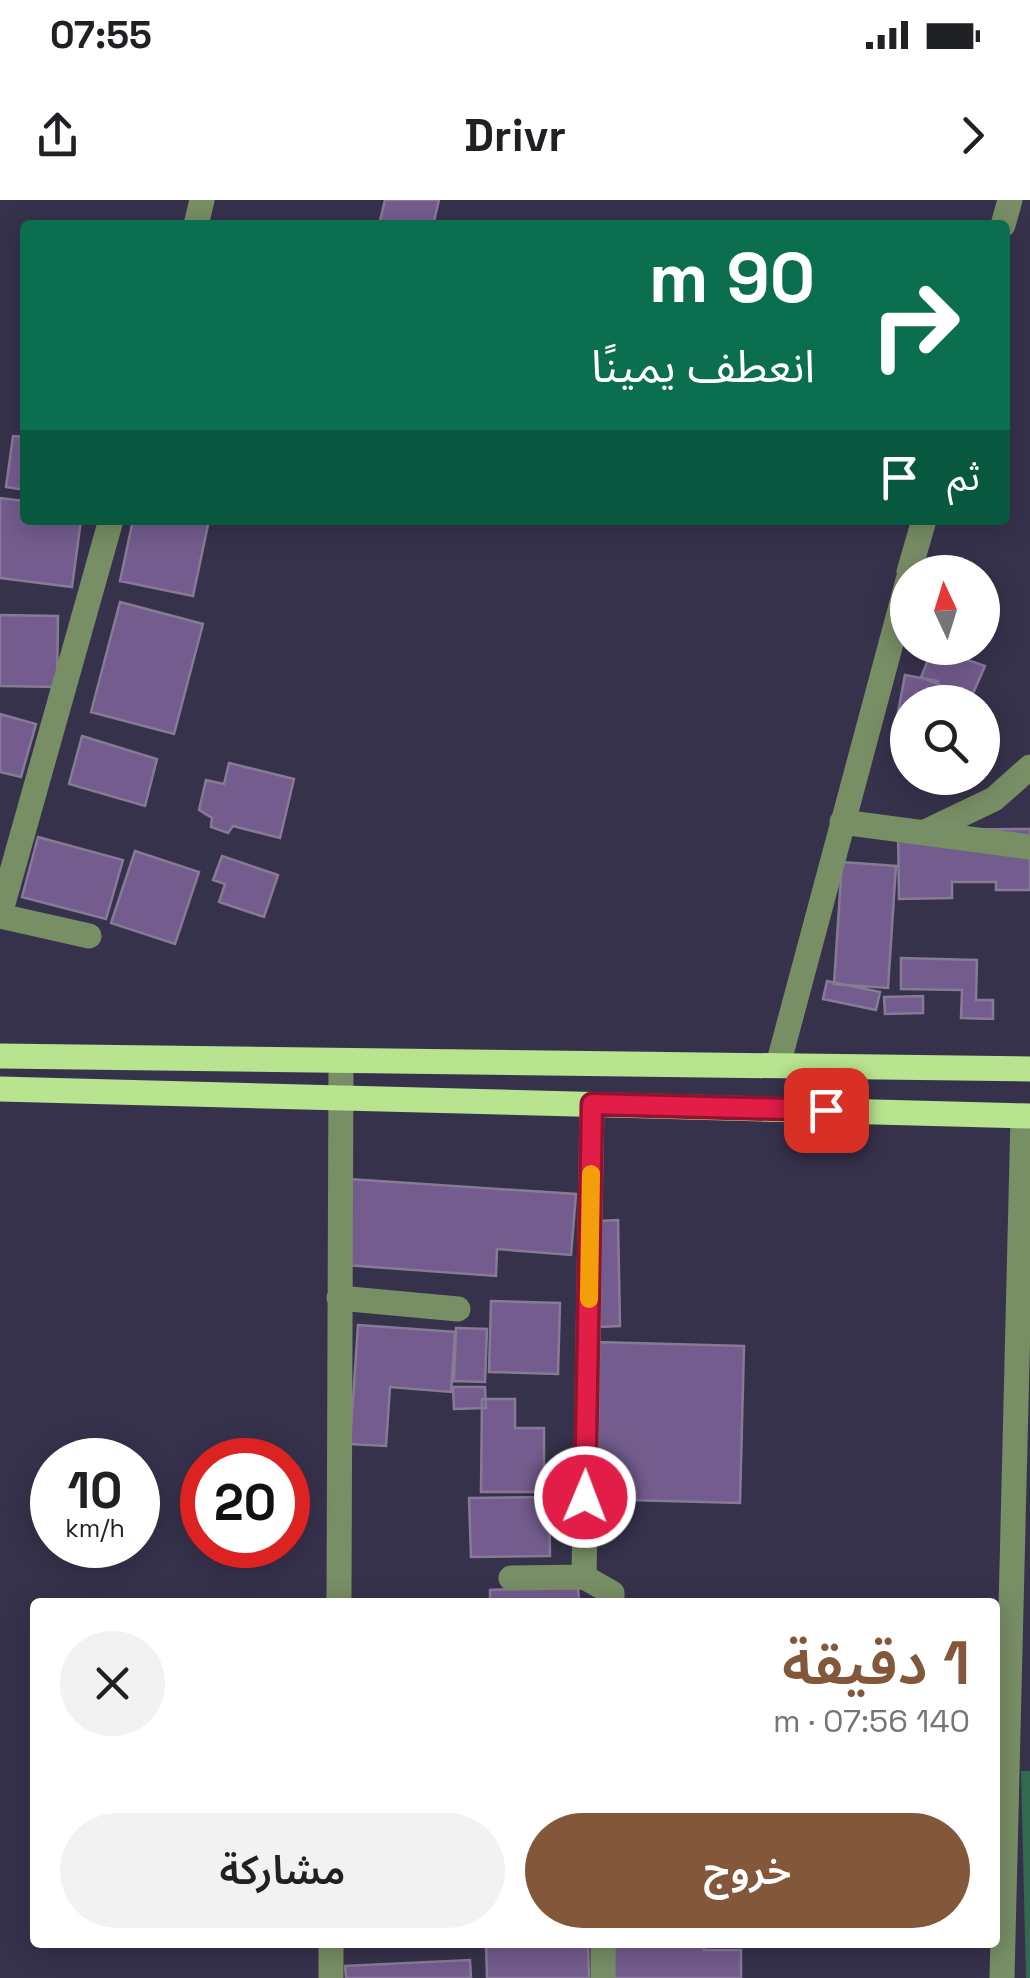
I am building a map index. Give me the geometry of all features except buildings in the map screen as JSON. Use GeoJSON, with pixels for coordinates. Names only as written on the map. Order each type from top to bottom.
{"type":"FeatureCollection","features":[{"type":"Feature","properties":{"kind":"main road"},"geometry":{"type":"LineString","coordinates":[[0,1056],[1030,1068]]}},
{"type":"Feature","properties":{"kind":"main road"},"geometry":{"type":"LineString","coordinates":[[825,1066],[826,1110]]}},
{"type":"Feature","properties":{"kind":"main road"},"geometry":{"type":"LineString","coordinates":[[0,1089],[1026,1116]]}},
{"type":"Feature","properties":{"kind":"street"},"geometry":{"type":"LineString","coordinates":[[88,936],[0,915],[110,525]]}},
{"type":"Feature","properties":{"kind":"street"},"geometry":{"type":"LineString","coordinates":[[915,555],[923,525]]}},
{"type":"Feature","properties":{"kind":"street"},"geometry":{"type":"LineString","coordinates":[[778,1065],[890,646]]}},
{"type":"Feature","properties":{"kind":"street"},"geometry":{"type":"LineString","coordinates":[[925,832],[994,799],[1030,768]]}},
{"type":"Feature","properties":{"kind":"street"},"geometry":{"type":"LineString","coordinates":[[842,822],[1030,847]]}},
{"type":"Feature","properties":{"kind":"street"},"geometry":{"type":"LineString","coordinates":[[340,1598],[341,1062]]}},
{"type":"Feature","properties":{"kind":"street"},"geometry":{"type":"LineString","coordinates":[[584,1577],[592,1104]]}},
{"type":"Feature","properties":{"kind":"street"},"geometry":{"type":"LineString","coordinates":[[1002,1978],[1026,1116]]}},
{"type":"Feature","properties":{"kind":"street"},"geometry":{"type":"LineString","coordinates":[[339,1298],[458,1309]]}},
{"type":"Feature","properties":{"kind":"street"},"geometry":{"type":"LineString","coordinates":[[511,1578],[584,1577],[612,1593],[612,1598]]}},
{"type":"Feature","properties":{"kind":"street"},"geometry":{"type":"LineString","coordinates":[[330,1978],[332,1948]]}},
{"type":"Feature","properties":{"kind":"street"},"geometry":{"type":"LineString","coordinates":[[603,1948],[603,1978]]}},
{"type":"Feature","properties":{"kind":"green space"},"geometry":{"type":"Polygon","coordinates":[[[1021,1771],[1030,1771],[1030,1978],[1026,1978],[1021,1771]]]}},
{"type":"Feature","properties":{"kind":"slow traffic"},"geometry":{"type":"LineString","coordinates":[[589,1299],[591,1174]]}},
{"type":"Feature","properties":{"kind":"route"},"geometry":{"type":"LineString","coordinates":[[585,1497],[592,1104],[826,1110]]}}]}
